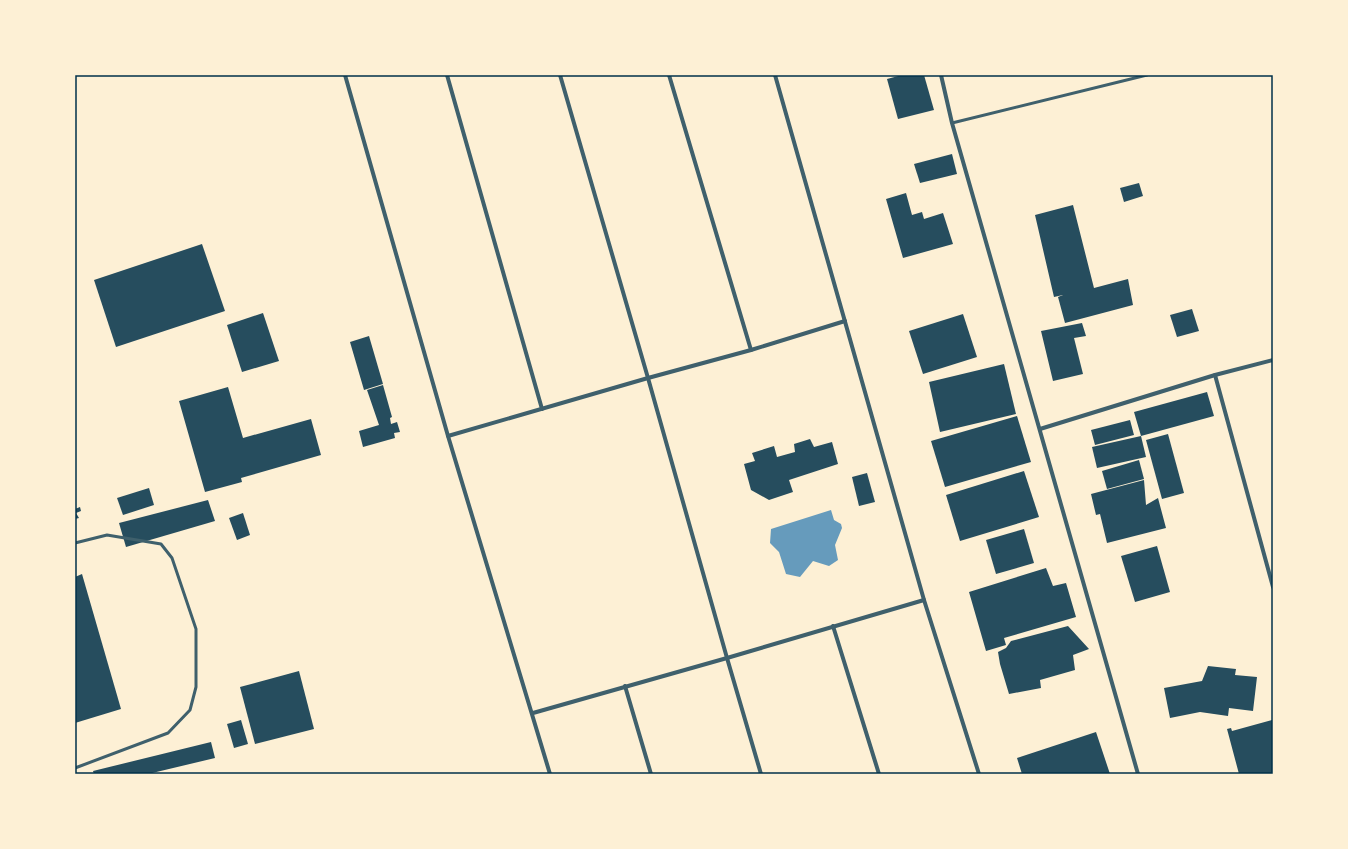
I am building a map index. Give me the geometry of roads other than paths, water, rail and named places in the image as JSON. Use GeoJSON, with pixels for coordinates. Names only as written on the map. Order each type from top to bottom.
{"type":"FeatureCollection","features":[{"type":"Feature","properties":{"kind":"street"},"geometry":{"type":"LineString","coordinates":[[345,75],[448,436],[533,713],[550,774]]}},
{"type":"Feature","properties":{"kind":"street"},"geometry":{"type":"LineString","coordinates":[[447,75],[542,409]]}},
{"type":"Feature","properties":{"kind":"street"},"geometry":{"type":"LineString","coordinates":[[560,75],[761,774]]}},
{"type":"Feature","properties":{"kind":"street"},"geometry":{"type":"LineString","coordinates":[[669,75],[751,350]]}},
{"type":"Feature","properties":{"kind":"street"},"geometry":{"type":"LineString","coordinates":[[775,75],[924,600],[979,774]]}},
{"type":"Feature","properties":{"kind":"street"},"geometry":{"type":"LineString","coordinates":[[940,75],[952,123],[1138,774]]}},
{"type":"Feature","properties":{"kind":"street"},"geometry":{"type":"LineString","coordinates":[[448,436],[751,350],[845,321]]}},
{"type":"Feature","properties":{"kind":"street"},"geometry":{"type":"LineString","coordinates":[[1040,429],[1215,375],[1273,360]]}},
{"type":"Feature","properties":{"kind":"street"},"geometry":{"type":"LineString","coordinates":[[1215,375],[1273,587]]}},
{"type":"Feature","properties":{"kind":"street"},"geometry":{"type":"LineString","coordinates":[[533,713],[924,600]]}},
{"type":"Feature","properties":{"kind":"street"},"geometry":{"type":"LineString","coordinates":[[833,626],[879,774]]}},
{"type":"Feature","properties":{"kind":"street"},"geometry":{"type":"LineString","coordinates":[[625,686],[651,774]]}},
{"type":"Feature","properties":{"kind":"lane"},"geometry":{"type":"LineString","coordinates":[[952,123],[1147,75]]}},
{"type":"Feature","properties":{"kind":"lane"},"geometry":{"type":"LineString","coordinates":[[75,543],[107,534],[161,544],[172,558],[196,629],[196,687],[190,710],[168,733],[75,768]]}},
{"type":"Feature","properties":{"kind":"water"},"geometry":{"type":"Polygon","coordinates":[[[831,510],[834,520],[841,524],[842,528],[835,545],[838,560],[829,566],[813,561],[800,577],[786,574],[779,552],[770,543],[771,529],[831,510]]]}}]}
